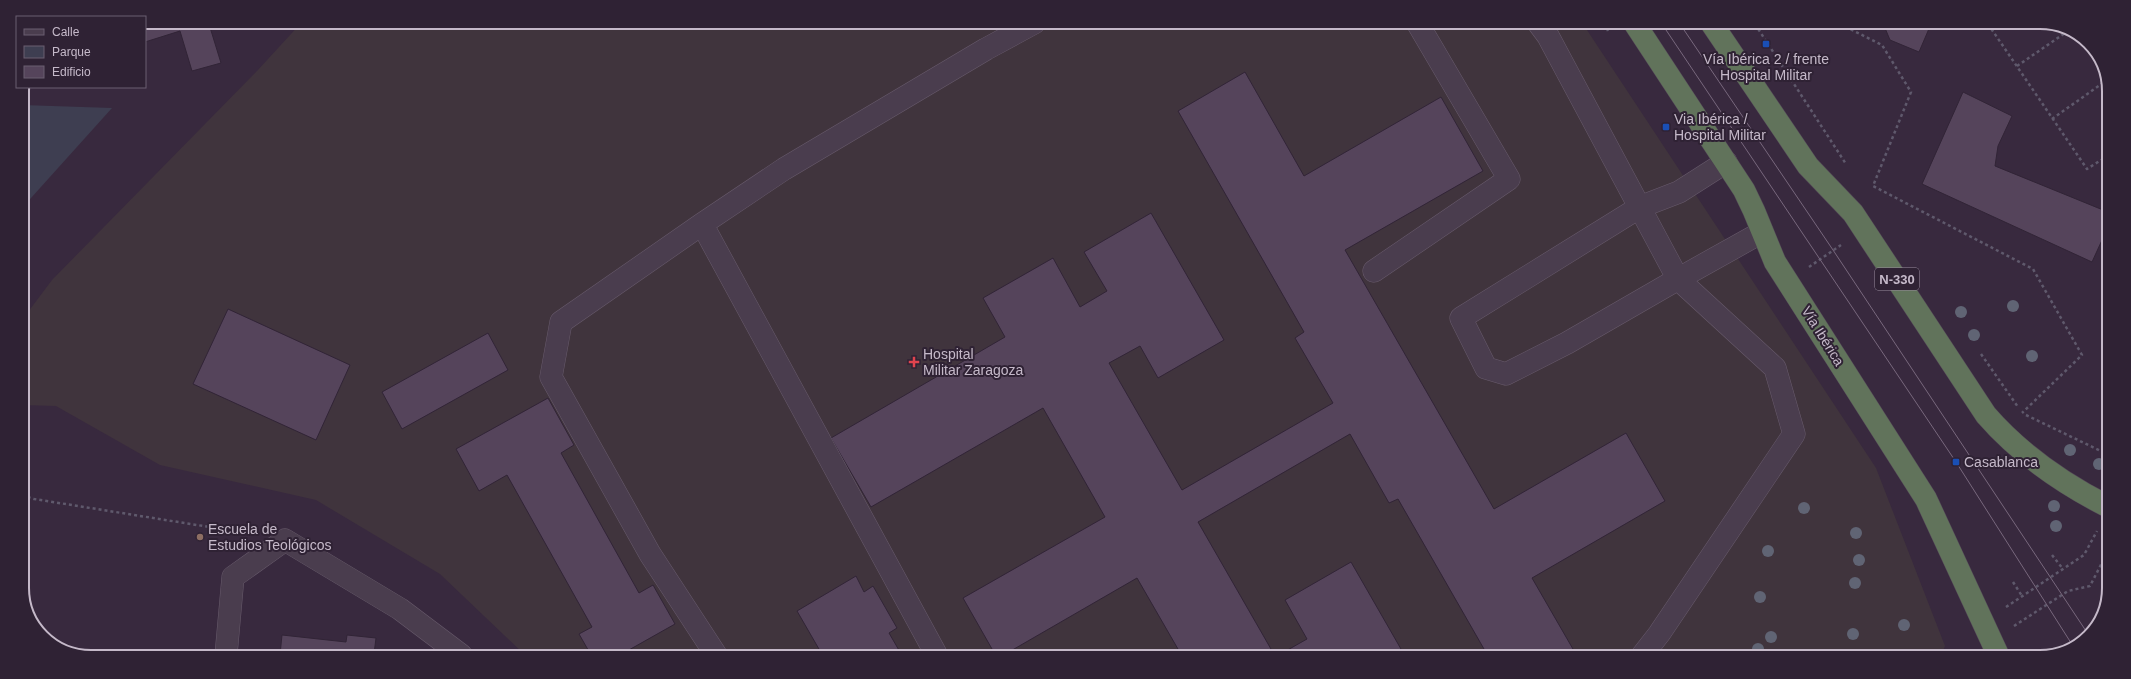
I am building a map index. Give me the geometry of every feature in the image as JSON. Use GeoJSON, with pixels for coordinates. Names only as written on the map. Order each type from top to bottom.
{"type":"FeatureCollection","features":[{"type":"Feature","properties":{"kind":"highway","name":"Vía Ibérica"},"geometry":{"type":"LineString","coordinates":[[1638,29],[1726,162],[1754,211],[1775,262],[1926,499],[1996,650]]}},
{"type":"Feature","properties":{"kind":"highway","name":"N-330"},"geometry":{"type":"LineString","coordinates":[[1715,29],[1804,162],[1842,201],[1864,230],[1986,415],[2003,435],[2039,465],[2059,480],[2102,503]]}},
{"type":"Feature","properties":{"kind":"lane"},"geometry":{"type":"LineString","coordinates":[[713,650],[650,554],[551,377],[562,322],[702,224],[784,169],[979,53],[1023,29]]}},
{"type":"Feature","properties":{"kind":"lane"},"geometry":{"type":"LineString","coordinates":[[1374,271],[1509,179],[1421,29]]}},
{"type":"Feature","properties":{"kind":"lane"},"geometry":{"type":"LineString","coordinates":[[1543,29],[1548,36],[1640,206],[1678,279],[1775,368],[1794,434],[1664,627],[1647,650]]}},
{"type":"Feature","properties":{"kind":"lane"},"geometry":{"type":"LineString","coordinates":[[1726,162],[1679,192],[1640,206],[1461,318],[1486,368],[1506,374],[1567,344],[1762,232]]}},
{"type":"Feature","properties":{"kind":"lane"},"geometry":{"type":"LineString","coordinates":[[702,224],[932,650]]}},
{"type":"Feature","properties":{"kind":"lane"},"geometry":{"type":"LineString","coordinates":[[226,650],[233,577],[285,540],[400,609],[454,650]]}},
{"type":"Feature","properties":{"kind":"path"},"geometry":{"type":"LineString","coordinates":[[1850,29],[1882,45],[1911,92],[1873,186],[2032,270],[2082,355],[2022,413],[2102,452]]}},
{"type":"Feature","properties":{"kind":"path"},"geometry":{"type":"LineString","coordinates":[[1991,29],[2087,169],[2102,159]]}},
{"type":"Feature","properties":{"kind":"path"},"geometry":{"type":"LineString","coordinates":[[2017,66],[2064,34]]}},
{"type":"Feature","properties":{"kind":"path"},"geometry":{"type":"LineString","coordinates":[[2052,119],[2102,84]]}},
{"type":"Feature","properties":{"kind":"path"},"geometry":{"type":"LineString","coordinates":[[1788,281],[1864,230]]}},
{"type":"Feature","properties":{"kind":"path"},"geometry":{"type":"LineString","coordinates":[[29,497],[34,499],[285,540]]}},
{"type":"Feature","properties":{"kind":"path"},"geometry":{"type":"LineString","coordinates":[[1984,623],[2084,555],[2097,530]]}},
{"type":"Feature","properties":{"kind":"path"},"geometry":{"type":"LineString","coordinates":[[2052,555],[2063,569]]}},
{"type":"Feature","properties":{"kind":"path"},"geometry":{"type":"LineString","coordinates":[[2019,623],[2068,591],[2090,586],[2102,563]]}},
{"type":"Feature","properties":{"kind":"path"},"geometry":{"type":"LineString","coordinates":[[2012,582],[2022,596]]}},
{"type":"Feature","properties":{"kind":"shaded area","name":"Hospital Militar Zaragoza"},"geometry":{"type":"Polygon","coordinates":[[[296,29],[1586,29],[1876,468],[1945,646],[1943,650],[520,650],[440,574],[316,500],[160,465],[56,406],[29,405],[29,311],[52,280],[257,71],[296,29]]]}},
{"type":"Feature","properties":{"kind":"green space"},"geometry":{"type":"Polygon","coordinates":[[[29,105],[112,108],[29,200],[29,105]]]}},
{"type":"Feature","properties":{"kind":"building"},"geometry":{"type":"Polygon","coordinates":[[[146,29],[211,29],[221,63],[192,71],[180,31],[146,42],[146,29]]]}},
{"type":"Feature","properties":{"kind":"building"},"geometry":{"type":"Polygon","coordinates":[[[1885,29],[1929,29],[1919,52],[1890,40],[1885,29]]]}},
{"type":"Feature","properties":{"kind":"building"},"geometry":{"type":"Polygon","coordinates":[[[1245,72],[1304,176],[1441,97],[1483,171],[1345,250],[1494,509],[1626,433],[1665,501],[1532,578],[1574,650],[1485,650],[1398,499],[1389,503],[1350,434],[1198,522],[1272,650],[1179,650],[1137,578],[1012,650],[993,650],[963,598],[1105,517],[1043,408],[871,507],[831,438],[1005,337],[983,298],[1053,258],[1080,307],[1107,291],[1084,252],[1151,213],[1224,340],[1158,378],[1140,346],[1109,363],[1182,490],[1333,403],[1295,338],[1304,332],[1178,111],[1245,72]]]}},
{"type":"Feature","properties":{"kind":"building"},"geometry":{"type":"Polygon","coordinates":[[[1963,92],[2012,116],[1998,146],[1995,166],[2102,210],[2102,240],[2092,262],[1922,184],[1963,92]]]}},
{"type":"Feature","properties":{"kind":"building"},"geometry":{"type":"Polygon","coordinates":[[[228,309],[350,365],[316,440],[193,384],[228,309]]]}},
{"type":"Feature","properties":{"kind":"building"},"geometry":{"type":"Polygon","coordinates":[[[488,333],[508,370],[402,429],[382,392],[488,333]]]}},
{"type":"Feature","properties":{"kind":"building"},"geometry":{"type":"Polygon","coordinates":[[[548,398],[574,445],[561,453],[639,593],[653,585],[675,624],[629,650],[588,650],[579,634],[592,627],[507,475],[479,491],[456,449],[548,398]]]}},
{"type":"Feature","properties":{"kind":"building"},"geometry":{"type":"Polygon","coordinates":[[[1351,562],[1402,650],[1288,650],[1307,639],[1285,600],[1351,562]]]}},
{"type":"Feature","properties":{"kind":"building"},"geometry":{"type":"Polygon","coordinates":[[[856,576],[864,592],[873,586],[897,628],[889,633],[899,650],[820,650],[797,611],[856,576]]]}},
{"type":"Feature","properties":{"kind":"building"},"geometry":{"type":"Polygon","coordinates":[[[282,635],[346,642],[347,635],[376,638],[374,650],[280,650],[282,635]]]}},
{"type":"Feature","properties":{"kind":"tram line"},"geometry":{"type":"LineString","coordinates":[[1665,29],[1956,462],[2071,642]]}},
{"type":"Feature","properties":{"kind":"tram line"},"geometry":{"type":"LineString","coordinates":[[1683,29],[1833,250],[2085,630]]}},
{"type":"Feature","properties":{"kind":"place","name":"Vía Ibérica 2 / frente Hospital Militar"},"geometry":{"type":"Point","coordinates":[1766,44]}},
{"type":"Feature","properties":{"kind":"place","name":"Via Ibérica / Hospital Militar"},"geometry":{"type":"Point","coordinates":[1666,127]}},
{"type":"Feature","properties":{"kind":"place","name":"Hospital Militar Zaragoza"},"geometry":{"type":"Point","coordinates":[914,362]}},
{"type":"Feature","properties":{"kind":"place","name":"Casablanca"},"geometry":{"type":"Point","coordinates":[1956,462]}},
{"type":"Feature","properties":{"kind":"place","name":"Escuela de Estudios Teológicos"},"geometry":{"type":"Point","coordinates":[200,537]}}]}
